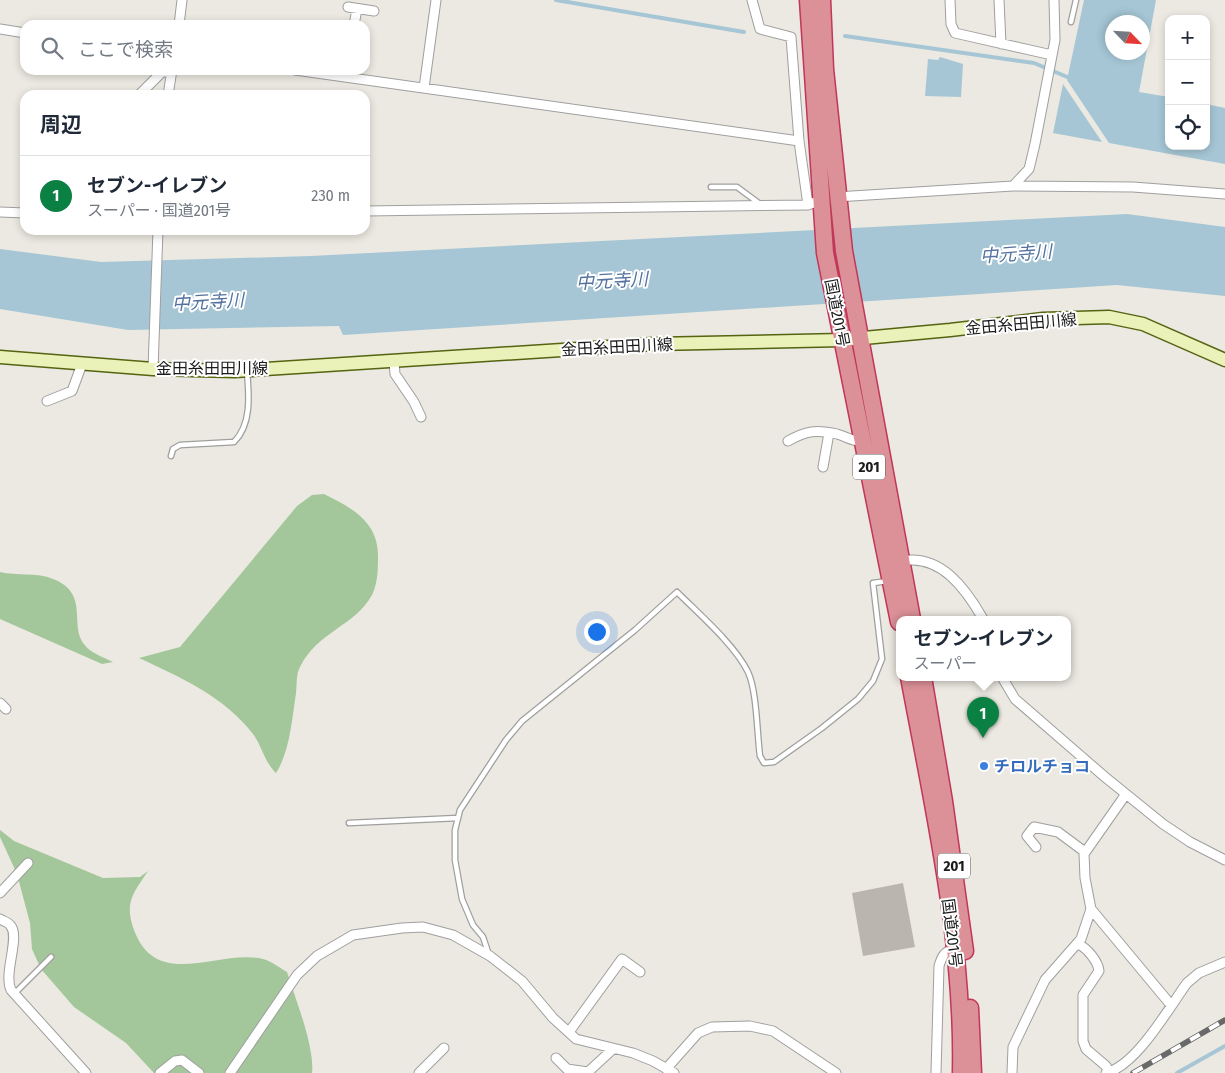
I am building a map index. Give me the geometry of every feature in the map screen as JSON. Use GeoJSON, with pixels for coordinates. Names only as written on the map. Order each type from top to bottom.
{"type":"FeatureCollection","features":[{"type":"Feature","properties":{"kind":"highway","name":"国道201号"},"geometry":{"type":"LineString","coordinates":[[808,0],[818,206],[842,340],[898,616]]}},
{"type":"Feature","properties":{"kind":"highway","name":"国道201号"},"geometry":{"type":"LineString","coordinates":[[822,0],[825,69],[844,251],[911,616]]}},
{"type":"Feature","properties":{"kind":"highway","name":"国道201号"},"geometry":{"type":"LineString","coordinates":[[910,681],[933,804],[955,948],[967,1055],[973,1073]]}},
{"type":"Feature","properties":{"kind":"highway","name":"国道201号"},"geometry":{"type":"LineString","coordinates":[[923,681],[964,928],[967,1055],[961,1073]]}},
{"type":"Feature","properties":{"kind":"main road","name":"金田糸田田川線"},"geometry":{"type":"LineString","coordinates":[[0,357],[153,369],[247,370],[654,344],[842,340],[1043,319],[1109,317],[1143,324],[1225,360]]}},
{"type":"Feature","properties":{"kind":"street"},"geometry":{"type":"LineString","coordinates":[[179,20],[180,0]]}},
{"type":"Feature","properties":{"kind":"street"},"geometry":{"type":"LineString","coordinates":[[424,88],[436,0]]}},
{"type":"Feature","properties":{"kind":"street"},"geometry":{"type":"LineString","coordinates":[[752,0],[760,29],[790,37],[798,141],[818,206]]}},
{"type":"Feature","properties":{"kind":"street"},"geometry":{"type":"LineString","coordinates":[[950,0],[951,24],[955,33],[1052,55]]}},
{"type":"Feature","properties":{"kind":"street"},"geometry":{"type":"LineString","coordinates":[[999,0],[1001,44]]}},
{"type":"Feature","properties":{"kind":"street"},"geometry":{"type":"LineString","coordinates":[[1013,186],[1029,169],[1056,40],[1054,0]]}},
{"type":"Feature","properties":{"kind":"street"},"geometry":{"type":"LineString","coordinates":[[353,20],[352,8],[374,11]]}},
{"type":"Feature","properties":{"kind":"street"},"geometry":{"type":"LineString","coordinates":[[0,30],[20,32]]}},
{"type":"Feature","properties":{"kind":"street"},"geometry":{"type":"LineString","coordinates":[[144,90],[159,75]]}},
{"type":"Feature","properties":{"kind":"street"},"geometry":{"type":"LineString","coordinates":[[169,90],[171,75]]}},
{"type":"Feature","properties":{"kind":"street"},"geometry":{"type":"LineString","coordinates":[[356,75],[424,88],[798,141]]}},
{"type":"Feature","properties":{"kind":"street"},"geometry":{"type":"LineString","coordinates":[[370,211],[818,206],[1013,186],[1133,187],[1225,194]]}},
{"type":"Feature","properties":{"kind":"street"},"geometry":{"type":"LineString","coordinates":[[0,212],[20,213]]}},
{"type":"Feature","properties":{"kind":"street"},"geometry":{"type":"LineString","coordinates":[[153,369],[158,235]]}},
{"type":"Feature","properties":{"kind":"street"},"geometry":{"type":"LineString","coordinates":[[394,361],[395,374],[414,402],[421,417]]}},
{"type":"Feature","properties":{"kind":"street"},"geometry":{"type":"LineString","coordinates":[[47,402],[72,391],[82,364]]}},
{"type":"Feature","properties":{"kind":"street"},"geometry":{"type":"LineString","coordinates":[[788,441],[807,431],[837,434],[854,442],[863,440]]}},
{"type":"Feature","properties":{"kind":"street"},"geometry":{"type":"LineString","coordinates":[[823,467],[829,433]]}},
{"type":"Feature","properties":{"kind":"street"},"geometry":{"type":"LineString","coordinates":[[902,561],[917,558],[938,567],[956,580],[968,594],[981,616]]}},
{"type":"Feature","properties":{"kind":"street"},"geometry":{"type":"LineString","coordinates":[[1004,681],[1015,699],[1126,794],[1190,842],[1225,860]]}},
{"type":"Feature","properties":{"kind":"street"},"geometry":{"type":"LineString","coordinates":[[1126,794],[1085,852],[1085,878],[1091,909],[1171,1005]]}},
{"type":"Feature","properties":{"kind":"street"},"geometry":{"type":"LineString","coordinates":[[1036,848],[1027,836],[1034,826],[1058,832],[1085,852]]}},
{"type":"Feature","properties":{"kind":"street"},"geometry":{"type":"LineString","coordinates":[[0,893],[28,862]]}},
{"type":"Feature","properties":{"kind":"street"},"geometry":{"type":"LineString","coordinates":[[1012,1073],[1013,1047],[1045,980],[1078,944],[1091,909]]}},
{"type":"Feature","properties":{"kind":"street"},"geometry":{"type":"LineString","coordinates":[[0,919],[11,925],[14,934],[4,969],[7,981],[14,994],[85,1072]]}},
{"type":"Feature","properties":{"kind":"street"},"geometry":{"type":"LineString","coordinates":[[230,1073],[297,975],[317,956],[353,936],[402,928],[423,927],[453,935],[490,956],[522,981],[554,1018],[569,1032],[576,1038],[588,1043],[633,1053],[670,1071],[698,1033],[712,1027],[750,1026],[773,1031],[836,1073]]}},
{"type":"Feature","properties":{"kind":"street"},"geometry":{"type":"LineString","coordinates":[[1078,944],[1084,946],[1099,966],[1099,971],[1083,995],[1083,1041],[1086,1049],[1106,1066],[1107,1073],[1115,1071],[1133,1058],[1187,983],[1199,973],[1225,962]]}},
{"type":"Feature","properties":{"kind":"street"},"geometry":{"type":"LineString","coordinates":[[936,1073],[939,966],[942,955],[946,951],[955,948]]}},
{"type":"Feature","properties":{"kind":"street"},"geometry":{"type":"LineString","coordinates":[[569,1032],[622,959],[640,972]]}},
{"type":"Feature","properties":{"kind":"street"},"geometry":{"type":"LineString","coordinates":[[419,1073],[444,1048]]}},
{"type":"Feature","properties":{"kind":"street"},"geometry":{"type":"LineString","coordinates":[[556,1058],[567,1069],[588,1072],[613,1049]]}},
{"type":"Feature","properties":{"kind":"street"},"geometry":{"type":"LineString","coordinates":[[160,1073],[175,1061],[182,1060],[200,1073]]}},
{"type":"Feature","properties":{"kind":"lane"},"geometry":{"type":"LineString","coordinates":[[1071,22],[1076,0]]}},
{"type":"Feature","properties":{"kind":"lane"},"geometry":{"type":"LineString","coordinates":[[711,187],[737,188],[763,206]]}},
{"type":"Feature","properties":{"kind":"lane"},"geometry":{"type":"LineString","coordinates":[[171,456],[173,449],[180,445],[234,442],[240,437],[250,405],[247,370]]}},
{"type":"Feature","properties":{"kind":"lane"},"geometry":{"type":"LineString","coordinates":[[490,956],[483,937],[473,925],[462,898],[455,860],[455,830],[460,810],[491,762],[522,721],[635,630],[677,592],[713,628],[748,673],[752,685],[760,756],[764,764],[774,762],[858,699],[873,681],[882,659],[873,583],[892,580]]}},
{"type":"Feature","properties":{"kind":"lane"},"geometry":{"type":"LineString","coordinates":[[349,823],[458,818]]}},
{"type":"Feature","properties":{"kind":"lane"},"geometry":{"type":"LineString","coordinates":[[14,994],[51,957]]}},
{"type":"Feature","properties":{"kind":"green space"},"geometry":{"type":"Polygon","coordinates":[[[324,494],[353,510],[368,524],[377,543],[377,580],[372,595],[365,606],[316,645],[300,667],[297,676],[290,734],[281,764],[276,773],[253,734],[229,709],[201,689],[139,658],[180,647],[297,506],[312,495],[324,494]]]}},
{"type":"Feature","properties":{"kind":"green space"},"geometry":{"type":"Polygon","coordinates":[[[0,572],[47,577],[64,585],[71,592],[75,601],[78,628],[84,644],[93,652],[113,662],[102,664],[0,619],[0,572]]]}},
{"type":"Feature","properties":{"kind":"green space"},"geometry":{"type":"Polygon","coordinates":[[[0,830],[14,841],[103,878],[140,877],[148,871],[134,892],[130,912],[134,930],[144,949],[158,959],[173,964],[191,964],[246,957],[266,960],[287,972],[308,1036],[312,1073],[154,1073],[126,1043],[74,1007],[41,969],[32,949],[30,923],[17,874],[0,837],[0,830]]]}},
{"type":"Feature","properties":{"kind":"water"},"geometry":{"type":"Polygon","coordinates":[[[1084,0],[1156,0],[1150,32],[1150,15],[1105,15],[1105,60],[1145,60],[1139,92],[1165,96],[1165,150],[1210,150],[1210,105],[1225,108],[1225,164],[1109,143],[1067,80],[1084,0]]]}},
{"type":"Feature","properties":{"kind":"water"},"geometry":{"type":"Polygon","coordinates":[[[940,57],[963,64],[961,97],[925,96],[928,59],[938,60],[940,57]]]}},
{"type":"Feature","properties":{"kind":"water"},"geometry":{"type":"Polygon","coordinates":[[[1063,84],[1102,142],[1053,133],[1063,84]]]}},
{"type":"Feature","properties":{"kind":"water","name":"中元寺川"},"geometry":{"type":"Polygon","coordinates":[[[1127,214],[1225,227],[1225,296],[1117,285],[343,335],[339,326],[128,330],[0,309],[0,249],[101,262],[311,256],[1127,214]]]}},
{"type":"Feature","properties":{"kind":"building"},"geometry":{"type":"Polygon","coordinates":[[[903,883],[915,947],[863,956],[852,893],[903,883]]]}},
{"type":"Feature","properties":{"kind":"waterway"},"geometry":{"type":"LineString","coordinates":[[556,0],[744,32]]}},
{"type":"Feature","properties":{"kind":"waterway"},"geometry":{"type":"LineString","coordinates":[[845,36],[1034,63],[1072,79]]}},
{"type":"Feature","properties":{"kind":"waterway"},"geometry":{"type":"LineString","coordinates":[[1177,1073],[1225,1046]]}},
{"type":"Feature","properties":{"kind":"railway"},"geometry":{"type":"LineString","coordinates":[[1133,1073],[1225,1020]]}},
{"type":"Feature","properties":{"kind":"place","name":"セブン-イレブン"},"geometry":{"type":"Point","coordinates":[983,738]}},
{"type":"Feature","properties":{"kind":"place","name":"チロルチョコ"},"geometry":{"type":"Point","coordinates":[984,766]}}]}
